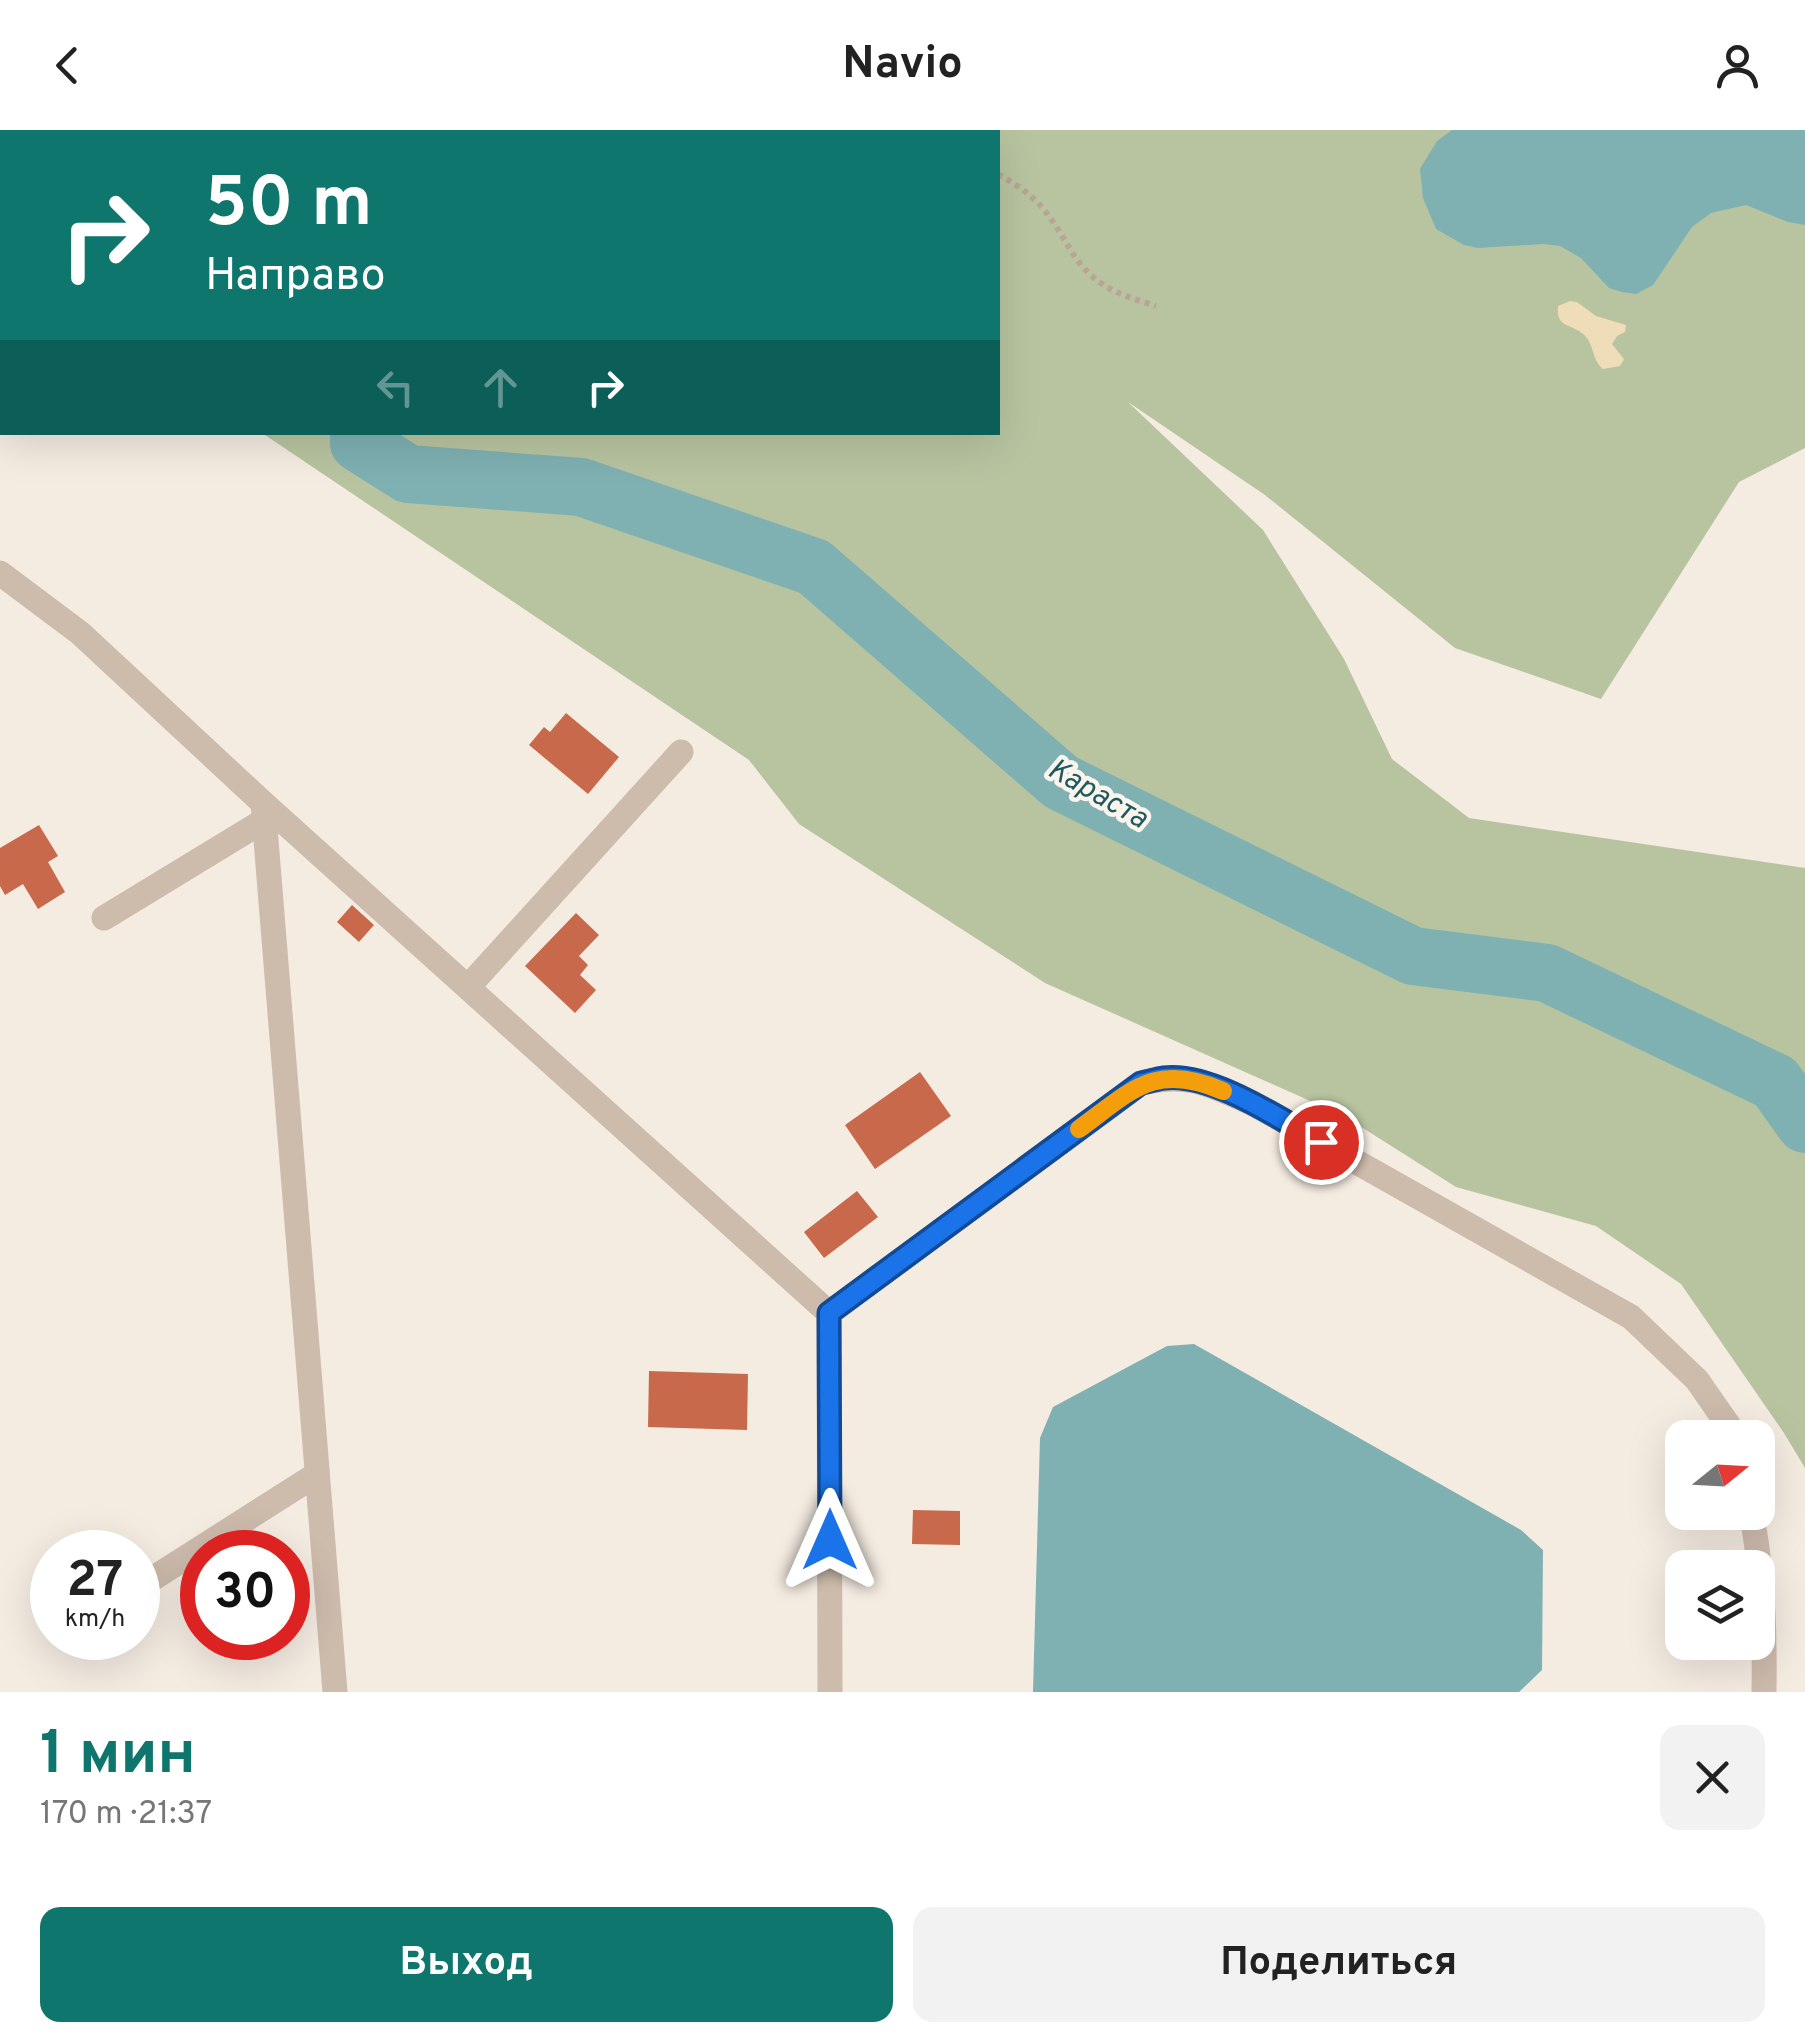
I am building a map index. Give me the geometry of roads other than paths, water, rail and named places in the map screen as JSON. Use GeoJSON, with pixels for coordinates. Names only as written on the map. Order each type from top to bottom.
{"type":"FeatureCollection","features":[{"type":"Feature","properties":{"kind":"street"},"geometry":{"type":"LineString","coordinates":[[0,573],[80,634],[264,812],[468,987],[829,1313],[830,1692]]}},
{"type":"Feature","properties":{"kind":"street"},"geometry":{"type":"LineString","coordinates":[[468,987],[681,752]]}},
{"type":"Feature","properties":{"kind":"street"},"geometry":{"type":"LineString","coordinates":[[104,918],[264,812]]}},
{"type":"Feature","properties":{"kind":"street"},"geometry":{"type":"LineString","coordinates":[[264,812],[335,1692]]}},
{"type":"Feature","properties":{"kind":"street"},"geometry":{"type":"LineString","coordinates":[[829,1313],[1141,1083],[1167,1077],[1203,1082],[1252,1103],[1631,1318],[1697,1380],[1725,1420]]}},
{"type":"Feature","properties":{"kind":"street"},"geometry":{"type":"LineString","coordinates":[[160,1574],[317,1474]]}},
{"type":"Feature","properties":{"kind":"street"},"geometry":{"type":"LineString","coordinates":[[1755,1530],[1765,1622],[1764,1692]]}},
{"type":"Feature","properties":{"kind":"water"},"geometry":{"type":"Polygon","coordinates":[[[1452,130],[1805,130],[1805,225],[1746,205],[1711,213],[1692,227],[1653,285],[1636,294],[1622,292],[1609,288],[1581,258],[1560,246],[1478,248],[1464,245],[1436,229],[1423,198],[1420,169],[1437,141],[1452,130]]]}},
{"type":"Feature","properties":{"kind":"water"},"geometry":{"type":"Polygon","coordinates":[[[1194,1344],[1521,1530],[1543,1550],[1542,1670],[1519,1692],[1033,1692],[1040,1438],[1053,1407],[1167,1346],[1194,1344]]]}},
{"type":"Feature","properties":{"kind":"waterway","name":"Караста"},"geometry":{"type":"LineString","coordinates":[[359,435],[359,443],[408,474],[581,487],[814,567],[1061,782],[1413,956],[1547,973],[1775,1082],[1805,1124]]}}]}
